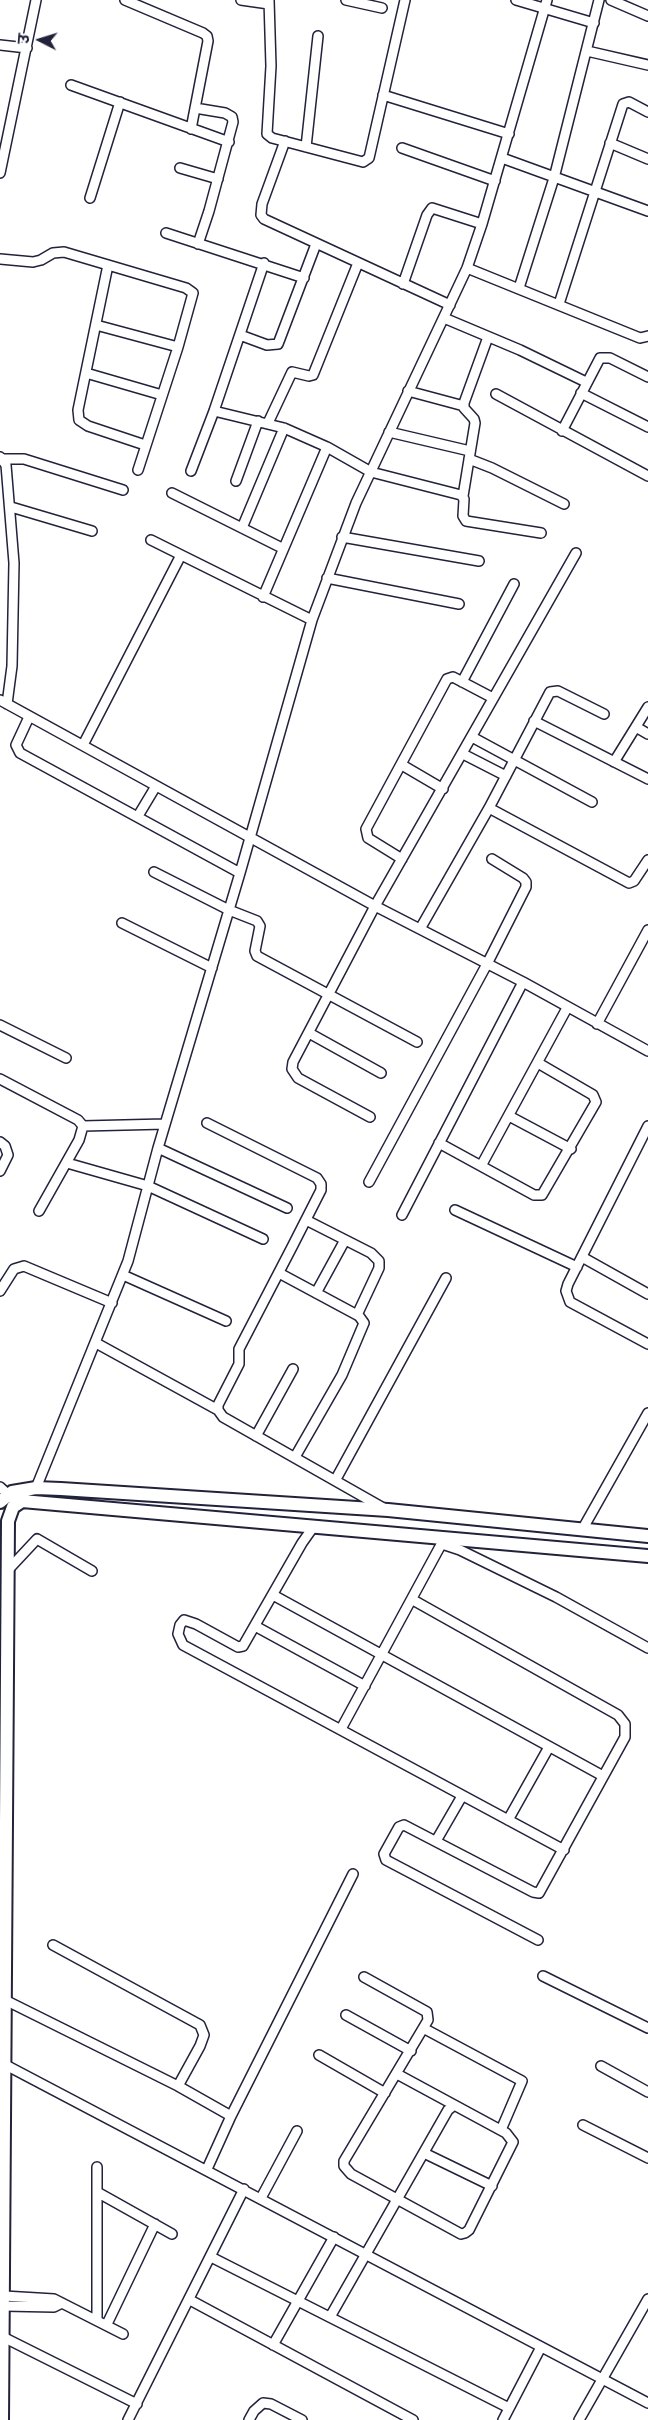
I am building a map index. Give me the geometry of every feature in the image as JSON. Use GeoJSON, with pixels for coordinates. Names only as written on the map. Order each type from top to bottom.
{"type":"FeatureCollection","features":[{"type":"Feature","properties":{"kind":"main road"},"geometry":{"type":"LineString","coordinates":[[6,1496],[12,1492],[36,1488],[388,1510],[648,1536]]}},
{"type":"Feature","properties":{"kind":"main road"},"geometry":{"type":"LineString","coordinates":[[6,1496],[418,1535],[443,1541],[648,1556]]}},
{"type":"Feature","properties":{"kind":"main road"},"geometry":{"type":"LineString","coordinates":[[2,2420],[4,2301],[2,2063],[4,1737],[8,1521],[10,1510],[6,1496]]}},
{"type":"Feature","properties":{"kind":"main road"},"geometry":{"type":"LineString","coordinates":[[418,1535],[419,1513]]}},
{"type":"Feature","properties":{"kind":"street"},"geometry":{"type":"LineString","coordinates":[[0,173],[36,0]]}},
{"type":"Feature","properties":{"kind":"street"},"geometry":{"type":"LineString","coordinates":[[125,0],[204,33],[207,36],[208,41],[191,129]]}},
{"type":"Feature","properties":{"kind":"street"},"geometry":{"type":"LineString","coordinates":[[241,0],[269,2],[271,66],[266,129],[269,136],[358,162],[367,161],[405,0]]}},
{"type":"Feature","properties":{"kind":"street"},"geometry":{"type":"LineString","coordinates":[[346,0],[382,8]]}},
{"type":"Feature","properties":{"kind":"street"},"geometry":{"type":"LineString","coordinates":[[516,0],[546,4],[594,23]]}},
{"type":"Feature","properties":{"kind":"street"},"geometry":{"type":"LineString","coordinates":[[519,288],[554,178],[599,0]]}},
{"type":"Feature","properties":{"kind":"street"},"geometry":{"type":"LineString","coordinates":[[612,0],[648,16]]}},
{"type":"Feature","properties":{"kind":"street"},"geometry":{"type":"LineString","coordinates":[[36,1488],[123,1275],[158,1148],[240,873],[312,620],[342,537],[408,391],[467,268],[502,158],[546,4]]}},
{"type":"Feature","properties":{"kind":"street"},"geometry":{"type":"LineString","coordinates":[[306,147],[318,36]]}},
{"type":"Feature","properties":{"kind":"street"},"geometry":{"type":"LineString","coordinates":[[0,45],[27,48]]}},
{"type":"Feature","properties":{"kind":"street"},"geometry":{"type":"LineString","coordinates":[[587,51],[648,65]]}},
{"type":"Feature","properties":{"kind":"street"},"geometry":{"type":"LineString","coordinates":[[71,85],[229,142]]}},
{"type":"Feature","properties":{"kind":"street"},"geometry":{"type":"LineString","coordinates":[[383,95],[509,134]]}},
{"type":"Feature","properties":{"kind":"street"},"geometry":{"type":"LineString","coordinates":[[90,198],[120,102]]}},
{"type":"Feature","properties":{"kind":"street"},"geometry":{"type":"LineString","coordinates":[[559,304],[624,102],[648,112]]}},
{"type":"Feature","properties":{"kind":"street"},"geometry":{"type":"LineString","coordinates":[[196,108],[225,113],[232,117],[233,122],[229,142],[198,244]]}},
{"type":"Feature","properties":{"kind":"street"},"geometry":{"type":"LineString","coordinates":[[285,141],[262,204],[261,215],[271,223],[450,305]]}},
{"type":"Feature","properties":{"kind":"street"},"geometry":{"type":"LineString","coordinates":[[610,143],[648,159]]}},
{"type":"Feature","properties":{"kind":"street"},"geometry":{"type":"LineString","coordinates":[[402,148],[495,181]]}},
{"type":"Feature","properties":{"kind":"street"},"geometry":{"type":"LineString","coordinates":[[502,158],[648,211]]}},
{"type":"Feature","properties":{"kind":"street"},"geometry":{"type":"LineString","coordinates":[[180,168],[218,179]]}},
{"type":"Feature","properties":{"kind":"street"},"geometry":{"type":"LineString","coordinates":[[403,284],[427,215],[432,208],[482,224]]}},
{"type":"Feature","properties":{"kind":"street"},"geometry":{"type":"LineString","coordinates":[[166,233],[264,263],[304,278]]}},
{"type":"Feature","properties":{"kind":"street"},"geometry":{"type":"LineString","coordinates":[[240,335],[267,345],[278,344],[316,244]]}},
{"type":"Feature","properties":{"kind":"street"},"geometry":{"type":"LineString","coordinates":[[0,259],[33,262],[58,251],[186,288],[193,292],[178,347],[138,470]]}},
{"type":"Feature","properties":{"kind":"street"},"geometry":{"type":"LineString","coordinates":[[190,471],[214,411],[264,263]]}},
{"type":"Feature","properties":{"kind":"street"},"geometry":{"type":"LineString","coordinates":[[268,423],[292,372],[309,376],[313,375],[358,263]]}},
{"type":"Feature","properties":{"kind":"street"},"geometry":{"type":"LineString","coordinates":[[108,266],[78,410],[79,420],[88,426],[145,445]]}},
{"type":"Feature","properties":{"kind":"street"},"geometry":{"type":"LineString","coordinates":[[467,268],[640,338],[648,336]]}},
{"type":"Feature","properties":{"kind":"street"},"geometry":{"type":"LineString","coordinates":[[444,318],[586,382]]}},
{"type":"Feature","properties":{"kind":"street"},"geometry":{"type":"LineString","coordinates":[[96,325],[178,347]]}},
{"type":"Feature","properties":{"kind":"street"},"geometry":{"type":"LineString","coordinates":[[464,406],[488,337]]}},
{"type":"Feature","properties":{"kind":"street"},"geometry":{"type":"LineString","coordinates":[[562,431],[600,358],[610,358],[648,377]]}},
{"type":"Feature","properties":{"kind":"street"},"geometry":{"type":"LineString","coordinates":[[86,373],[162,395]]}},
{"type":"Feature","properties":{"kind":"street"},"geometry":{"type":"LineString","coordinates":[[408,391],[464,406],[475,423],[463,496],[463,516],[466,521],[541,533]]}},
{"type":"Feature","properties":{"kind":"street"},"geometry":{"type":"LineString","coordinates":[[581,393],[648,426]]}},
{"type":"Feature","properties":{"kind":"street"},"geometry":{"type":"LineString","coordinates":[[496,394],[648,476]]}},
{"type":"Feature","properties":{"kind":"street"},"geometry":{"type":"LineString","coordinates":[[214,411],[284,428],[327,447],[371,472],[463,496]]}},
{"type":"Feature","properties":{"kind":"street"},"geometry":{"type":"LineString","coordinates":[[236,481],[258,421]]}},
{"type":"Feature","properties":{"kind":"street"},"geometry":{"type":"LineString","coordinates":[[242,528],[284,428]]}},
{"type":"Feature","properties":{"kind":"street"},"geometry":{"type":"LineString","coordinates":[[389,432],[470,455],[564,504]]}},
{"type":"Feature","properties":{"kind":"street"},"geometry":{"type":"LineString","coordinates":[[263,597],[282,548],[327,447]]}},
{"type":"Feature","properties":{"kind":"street"},"geometry":{"type":"LineString","coordinates":[[2,458],[24,459],[123,490]]}},
{"type":"Feature","properties":{"kind":"street"},"geometry":{"type":"LineString","coordinates":[[2,458],[6,465],[11,507],[14,563],[12,666],[4,702],[375,906],[523,982],[648,1051]]}},
{"type":"Feature","properties":{"kind":"street"},"geometry":{"type":"LineString","coordinates":[[172,493],[282,548]]}},
{"type":"Feature","properties":{"kind":"street"},"geometry":{"type":"LineString","coordinates":[[11,507],[92,531]]}},
{"type":"Feature","properties":{"kind":"street"},"geometry":{"type":"LineString","coordinates":[[342,537],[479,561]]}},
{"type":"Feature","properties":{"kind":"street"},"geometry":{"type":"LineString","coordinates":[[151,540],[312,620]]}},
{"type":"Feature","properties":{"kind":"street"},"geometry":{"type":"LineString","coordinates":[[370,1117],[294,1074],[294,1062],[375,906],[576,553]]}},
{"type":"Feature","properties":{"kind":"street"},"geometry":{"type":"LineString","coordinates":[[83,745],[181,555]]}},
{"type":"Feature","properties":{"kind":"street"},"geometry":{"type":"LineString","coordinates":[[327,578],[459,604]]}},
{"type":"Feature","properties":{"kind":"street"},"geometry":{"type":"LineString","coordinates":[[462,682],[514,584]]}},
{"type":"Feature","properties":{"kind":"street"},"geometry":{"type":"LineString","coordinates":[[402,859],[371,841],[366,834],[366,829],[447,679],[451,677],[493,698]]}},
{"type":"Feature","properties":{"kind":"street"},"geometry":{"type":"LineString","coordinates":[[420,929],[489,808],[534,721],[553,690],[604,714]]}},
{"type":"Feature","properties":{"kind":"street"},"geometry":{"type":"LineString","coordinates":[[614,762],[648,707]]}},
{"type":"Feature","properties":{"kind":"street"},"geometry":{"type":"LineString","coordinates":[[29,717],[16,744],[20,752],[240,873]]}},
{"type":"Feature","properties":{"kind":"street"},"geometry":{"type":"LineString","coordinates":[[534,721],[648,779]]}},
{"type":"Feature","properties":{"kind":"street"},"geometry":{"type":"LineString","coordinates":[[636,727],[648,734]]}},
{"type":"Feature","properties":{"kind":"street"},"geometry":{"type":"LineString","coordinates":[[472,738],[592,802]]}},
{"type":"Feature","properties":{"kind":"street"},"geometry":{"type":"LineString","coordinates":[[463,754],[506,776]]}},
{"type":"Feature","properties":{"kind":"street"},"geometry":{"type":"LineString","coordinates":[[402,765],[443,789]]}},
{"type":"Feature","properties":{"kind":"street"},"geometry":{"type":"LineString","coordinates":[[138,816],[156,786]]}},
{"type":"Feature","properties":{"kind":"street"},"geometry":{"type":"LineString","coordinates":[[489,808],[629,883],[634,881],[648,860]]}},
{"type":"Feature","properties":{"kind":"street"},"geometry":{"type":"LineString","coordinates":[[369,1182],[488,964],[526,887],[526,882],[518,874],[492,859]]}},
{"type":"Feature","properties":{"kind":"street"},"geometry":{"type":"LineString","coordinates":[[154,872],[229,910],[260,923],[255,951],[257,956],[417,1042]]}},
{"type":"Feature","properties":{"kind":"street"},"geometry":{"type":"LineString","coordinates":[[122,923],[212,968]]}},
{"type":"Feature","properties":{"kind":"street"},"geometry":{"type":"LineString","coordinates":[[597,1024],[648,930]]}},
{"type":"Feature","properties":{"kind":"street"},"geometry":{"type":"LineString","coordinates":[[402,1215],[523,982]]}},
{"type":"Feature","properties":{"kind":"street"},"geometry":{"type":"LineString","coordinates":[[481,1166],[567,1008]]}},
{"type":"Feature","properties":{"kind":"street"},"geometry":{"type":"LineString","coordinates":[[0,1025],[66,1058]]}},
{"type":"Feature","properties":{"kind":"street"},"geometry":{"type":"LineString","coordinates":[[309,1033],[381,1073]]}},
{"type":"Feature","properties":{"kind":"street"},"geometry":{"type":"LineString","coordinates":[[439,1143],[534,1195],[542,1196],[595,1107],[595,1099],[593,1095],[538,1063]]}},
{"type":"Feature","properties":{"kind":"street"},"geometry":{"type":"LineString","coordinates":[[0,1079],[78,1120],[83,1126],[82,1134],[39,1211]]}},
{"type":"Feature","properties":{"kind":"street"},"geometry":{"type":"LineString","coordinates":[[509,1116],[571,1148]]}},
{"type":"Feature","properties":{"kind":"street"},"geometry":{"type":"LineString","coordinates":[[207,1123],[320,1180],[321,1190],[240,1349],[239,1364],[218,1405],[218,1410]]}},
{"type":"Feature","properties":{"kind":"street"},"geometry":{"type":"LineString","coordinates":[[83,1126],[165,1124]]}},
{"type":"Feature","properties":{"kind":"street"},"geometry":{"type":"LineString","coordinates":[[648,1126],[566,1291],[570,1302],[648,1344]]}},
{"type":"Feature","properties":{"kind":"street"},"geometry":{"type":"LineString","coordinates":[[0,1142],[8,1150],[8,1155],[0,1171]]}},
{"type":"Feature","properties":{"kind":"street"},"geometry":{"type":"LineString","coordinates":[[158,1148],[287,1208]]}},
{"type":"Feature","properties":{"kind":"street"},"geometry":{"type":"LineString","coordinates":[[66,1164],[148,1186],[264,1239]]}},
{"type":"Feature","properties":{"kind":"street"},"geometry":{"type":"LineString","coordinates":[[455,1210],[577,1267]]}},
{"type":"Feature","properties":{"kind":"street"},"geometry":{"type":"LineString","coordinates":[[306,1220],[375,1256],[379,1261],[379,1268],[357,1314]]}},
{"type":"Feature","properties":{"kind":"street"},"geometry":{"type":"LineString","coordinates":[[316,1293],[345,1240]]}},
{"type":"Feature","properties":{"kind":"street"},"geometry":{"type":"LineString","coordinates":[[582,1257],[648,1294]]}},
{"type":"Feature","properties":{"kind":"street"},"geometry":{"type":"LineString","coordinates":[[0,1292],[14,1269],[24,1266],[112,1303]]}},
{"type":"Feature","properties":{"kind":"street"},"geometry":{"type":"LineString","coordinates":[[279,1273],[357,1314],[363,1319],[364,1323],[342,1375],[295,1457]]}},
{"type":"Feature","properties":{"kind":"street"},"geometry":{"type":"LineString","coordinates":[[123,1275],[226,1321]]}},
{"type":"Feature","properties":{"kind":"street"},"geometry":{"type":"LineString","coordinates":[[336,1479],[446,1278]]}},
{"type":"Feature","properties":{"kind":"street"},"geometry":{"type":"LineString","coordinates":[[96,1343],[218,1410],[223,1417],[388,1510]]}},
{"type":"Feature","properties":{"kind":"street"},"geometry":{"type":"LineString","coordinates":[[256,1436],[293,1370]]}},
{"type":"Feature","properties":{"kind":"street"},"geometry":{"type":"LineString","coordinates":[[582,1530],[648,1413]]}},
{"type":"Feature","properties":{"kind":"street"},"geometry":{"type":"LineString","coordinates":[[314,1526],[302,1543],[245,1644],[241,1647],[190,1621],[182,1622],[178,1634],[183,1645],[564,1850]]}},
{"type":"Feature","properties":{"kind":"street"},"geometry":{"type":"LineString","coordinates":[[8,1570],[37,1539],[92,1571]]}},
{"type":"Feature","properties":{"kind":"street"},"geometry":{"type":"LineString","coordinates":[[341,1730],[413,1600],[443,1541],[556,1597],[648,1648]]}},
{"type":"Feature","properties":{"kind":"street"},"geometry":{"type":"LineString","coordinates":[[273,1595],[603,1776]]}},
{"type":"Feature","properties":{"kind":"street"},"geometry":{"type":"LineString","coordinates":[[413,1600],[622,1718],[626,1730],[625,1737],[542,1890],[536,1893],[407,1826],[401,1825],[384,1854],[385,1858],[538,1940]]}},
{"type":"Feature","properties":{"kind":"street"},"geometry":{"type":"LineString","coordinates":[[255,1626],[365,1686]]}},
{"type":"Feature","properties":{"kind":"street"},"geometry":{"type":"LineString","coordinates":[[508,1820],[549,1747]]}},
{"type":"Feature","properties":{"kind":"street"},"geometry":{"type":"LineString","coordinates":[[436,1841],[462,1796]]}},
{"type":"Feature","properties":{"kind":"street"},"geometry":{"type":"LineString","coordinates":[[207,2169],[231,2116],[354,1874]]}},
{"type":"Feature","properties":{"kind":"street"},"geometry":{"type":"LineString","coordinates":[[54,1945],[200,2025],[204,2035],[178,2086]]}},
{"type":"Feature","properties":{"kind":"street"},"geometry":{"type":"LineString","coordinates":[[543,1976],[648,2028]]}},
{"type":"Feature","properties":{"kind":"street"},"geometry":{"type":"LineString","coordinates":[[364,1977],[427,2012],[428,2020],[425,2029],[385,2093],[344,2161],[344,2166],[351,2174],[461,2234],[465,2234],[469,2230],[512,2146],[510,2137],[501,2130],[453,2106],[397,2074]]}},
{"type":"Feature","properties":{"kind":"street"},"geometry":{"type":"LineString","coordinates":[[3,1999],[178,2086],[231,2116]]}},
{"type":"Feature","properties":{"kind":"street"},"geometry":{"type":"LineString","coordinates":[[346,2015],[411,2051]]}},
{"type":"Feature","properties":{"kind":"street"},"geometry":{"type":"LineString","coordinates":[[425,2029],[522,2081],[501,2130]]}},
{"type":"Feature","properties":{"kind":"street"},"geometry":{"type":"LineString","coordinates":[[319,2055],[385,2093]]}},
{"type":"Feature","properties":{"kind":"street"},"geometry":{"type":"LineString","coordinates":[[2,2063],[207,2169],[648,2403]]}},
{"type":"Feature","properties":{"kind":"street"},"geometry":{"type":"LineString","coordinates":[[601,2066],[648,2092]]}},
{"type":"Feature","properties":{"kind":"street"},"geometry":{"type":"LineString","coordinates":[[330,2317],[364,2254],[398,2200],[448,2110],[453,2106]]}},
{"type":"Feature","properties":{"kind":"street"},"geometry":{"type":"LineString","coordinates":[[583,2125],[648,2158]]}},
{"type":"Feature","properties":{"kind":"street"},"geometry":{"type":"LineString","coordinates":[[261,2198],[297,2131]]}},
{"type":"Feature","properties":{"kind":"street"},"geometry":{"type":"LineString","coordinates":[[424,2153],[492,2186]]}},
{"type":"Feature","properties":{"kind":"street"},"geometry":{"type":"LineString","coordinates":[[97,2167],[97,2320]]}},
{"type":"Feature","properties":{"kind":"street"},"geometry":{"type":"LineString","coordinates":[[128,2420],[190,2300],[244,2189]]}},
{"type":"Feature","properties":{"kind":"street"},"geometry":{"type":"LineString","coordinates":[[97,2192],[172,2234]]}},
{"type":"Feature","properties":{"kind":"street"},"geometry":{"type":"LineString","coordinates":[[106,2324],[155,2224]]}},
{"type":"Feature","properties":{"kind":"street"},"geometry":{"type":"LineString","coordinates":[[273,2345],[334,2237]]}},
{"type":"Feature","properties":{"kind":"street"},"geometry":{"type":"LineString","coordinates":[[211,2256],[509,2408]]}},
{"type":"Feature","properties":{"kind":"street"},"geometry":{"type":"LineString","coordinates":[[4,2301],[54,2299],[123,2334]]}},
{"type":"Feature","properties":{"kind":"street"},"geometry":{"type":"LineString","coordinates":[[190,2300],[413,2420]]}},
{"type":"Feature","properties":{"kind":"street"},"geometry":{"type":"LineString","coordinates":[[579,2420],[648,2300]]}},
{"type":"Feature","properties":{"kind":"street"},"geometry":{"type":"LineString","coordinates":[[3,2337],[136,2404]]}},
{"type":"Feature","properties":{"kind":"street"},"geometry":{"type":"LineString","coordinates":[[503,2420],[541,2347]]}},
{"type":"Feature","properties":{"kind":"street"},"geometry":{"type":"LineString","coordinates":[[249,2420],[254,2411],[263,2402],[271,2404],[302,2420]]}}]}
